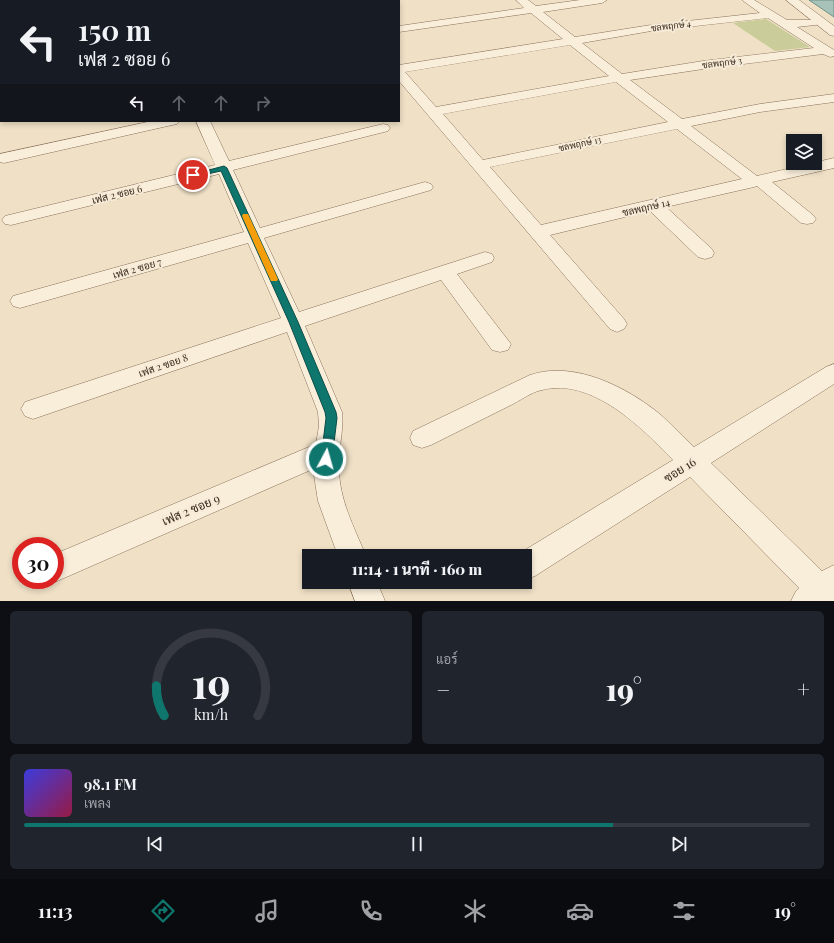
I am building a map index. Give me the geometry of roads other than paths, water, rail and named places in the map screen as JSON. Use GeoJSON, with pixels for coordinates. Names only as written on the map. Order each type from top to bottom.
{"type":"FeatureCollection","features":[{"type":"Feature","properties":{"kind":"street"},"geometry":{"type":"LineString","coordinates":[[521,0],[619,78],[807,219]]}},
{"type":"Feature","properties":{"kind":"street"},"geometry":{"type":"LineString","coordinates":[[400,29],[602,0]]}},
{"type":"Feature","properties":{"kind":"street"},"geometry":{"type":"LineString","coordinates":[[747,0],[830,53]]}},
{"type":"Feature","properties":{"kind":"street"},"geometry":{"type":"LineString","coordinates":[[792,0],[834,33]]}},
{"type":"Feature","properties":{"kind":"street","name":"ชลพฤกษ์ 4"},"geometry":{"type":"LineString","coordinates":[[400,69],[651,28],[770,15]]}},
{"type":"Feature","properties":{"kind":"street"},"geometry":{"type":"LineString","coordinates":[[783,24],[820,22]]}},
{"type":"Feature","properties":{"kind":"street"},"geometry":{"type":"LineString","coordinates":[[802,36],[834,33]]}},
{"type":"Feature","properties":{"kind":"street","name":"ชลพฤกษ์ 3"},"geometry":{"type":"LineString","coordinates":[[433,112],[619,78],[703,65],[830,53]]}},
{"type":"Feature","properties":{"kind":"street"},"geometry":{"type":"LineString","coordinates":[[400,73],[618,324]]}},
{"type":"Feature","properties":{"kind":"street","name":"ชลพฤกษ์ 13"},"geometry":{"type":"LineString","coordinates":[[479,165],[760,108],[834,98]]}},
{"type":"Feature","properties":{"kind":"street"},"geometry":{"type":"LineString","coordinates":[[4,158],[167,122]]}},
{"type":"Feature","properties":{"kind":"street"},"geometry":{"type":"LineString","coordinates":[[203,122],[294,322],[330,412],[331,418],[327,451],[326,478],[335,513],[349,549]]}},
{"type":"Feature","properties":{"kind":"street","name":"เฟส 2 ซอย 6"},"geometry":{"type":"LineString","coordinates":[[11,220],[383,128]]}},
{"type":"Feature","properties":{"kind":"street","name":"ชลพฤกษ์ 14"},"geometry":{"type":"LineString","coordinates":[[537,232],[834,164]]}},
{"type":"Feature","properties":{"kind":"street","name":"เฟส 2 ซอย 7"},"geometry":{"type":"LineString","coordinates":[[20,301],[425,187]]}},
{"type":"Feature","properties":{"kind":"street"},"geometry":{"type":"LineString","coordinates":[[654,206],[705,253]]}},
{"type":"Feature","properties":{"kind":"street","name":"เฟส 2 ซอย 8"},"geometry":{"type":"LineString","coordinates":[[32,409],[485,258]]}},
{"type":"Feature","properties":{"kind":"street"},"geometry":{"type":"LineString","coordinates":[[445,272],[500,344]]}},
{"type":"Feature","properties":{"kind":"street","name":"ซอย 16"},"geometry":{"type":"LineString","coordinates":[[532,562],[834,373]]}},
{"type":"Feature","properties":{"kind":"street"},"geometry":{"type":"LineString","coordinates":[[422,438],[538,381],[554,378],[572,381],[609,393],[652,422],[824,593]]}},
{"type":"Feature","properties":{"kind":"street","name":"เฟส 2 ซอย 9"},"geometry":{"type":"LineString","coordinates":[[64,564],[327,451]]}},
{"type":"Feature","properties":{"kind":"street"},"geometry":{"type":"LineString","coordinates":[[365,589],[370,601]]}},
{"type":"Feature","properties":{"kind":"water"},"geometry":{"type":"Polygon","coordinates":[[[809,0],[834,0],[834,17],[809,0]]]}}]}
